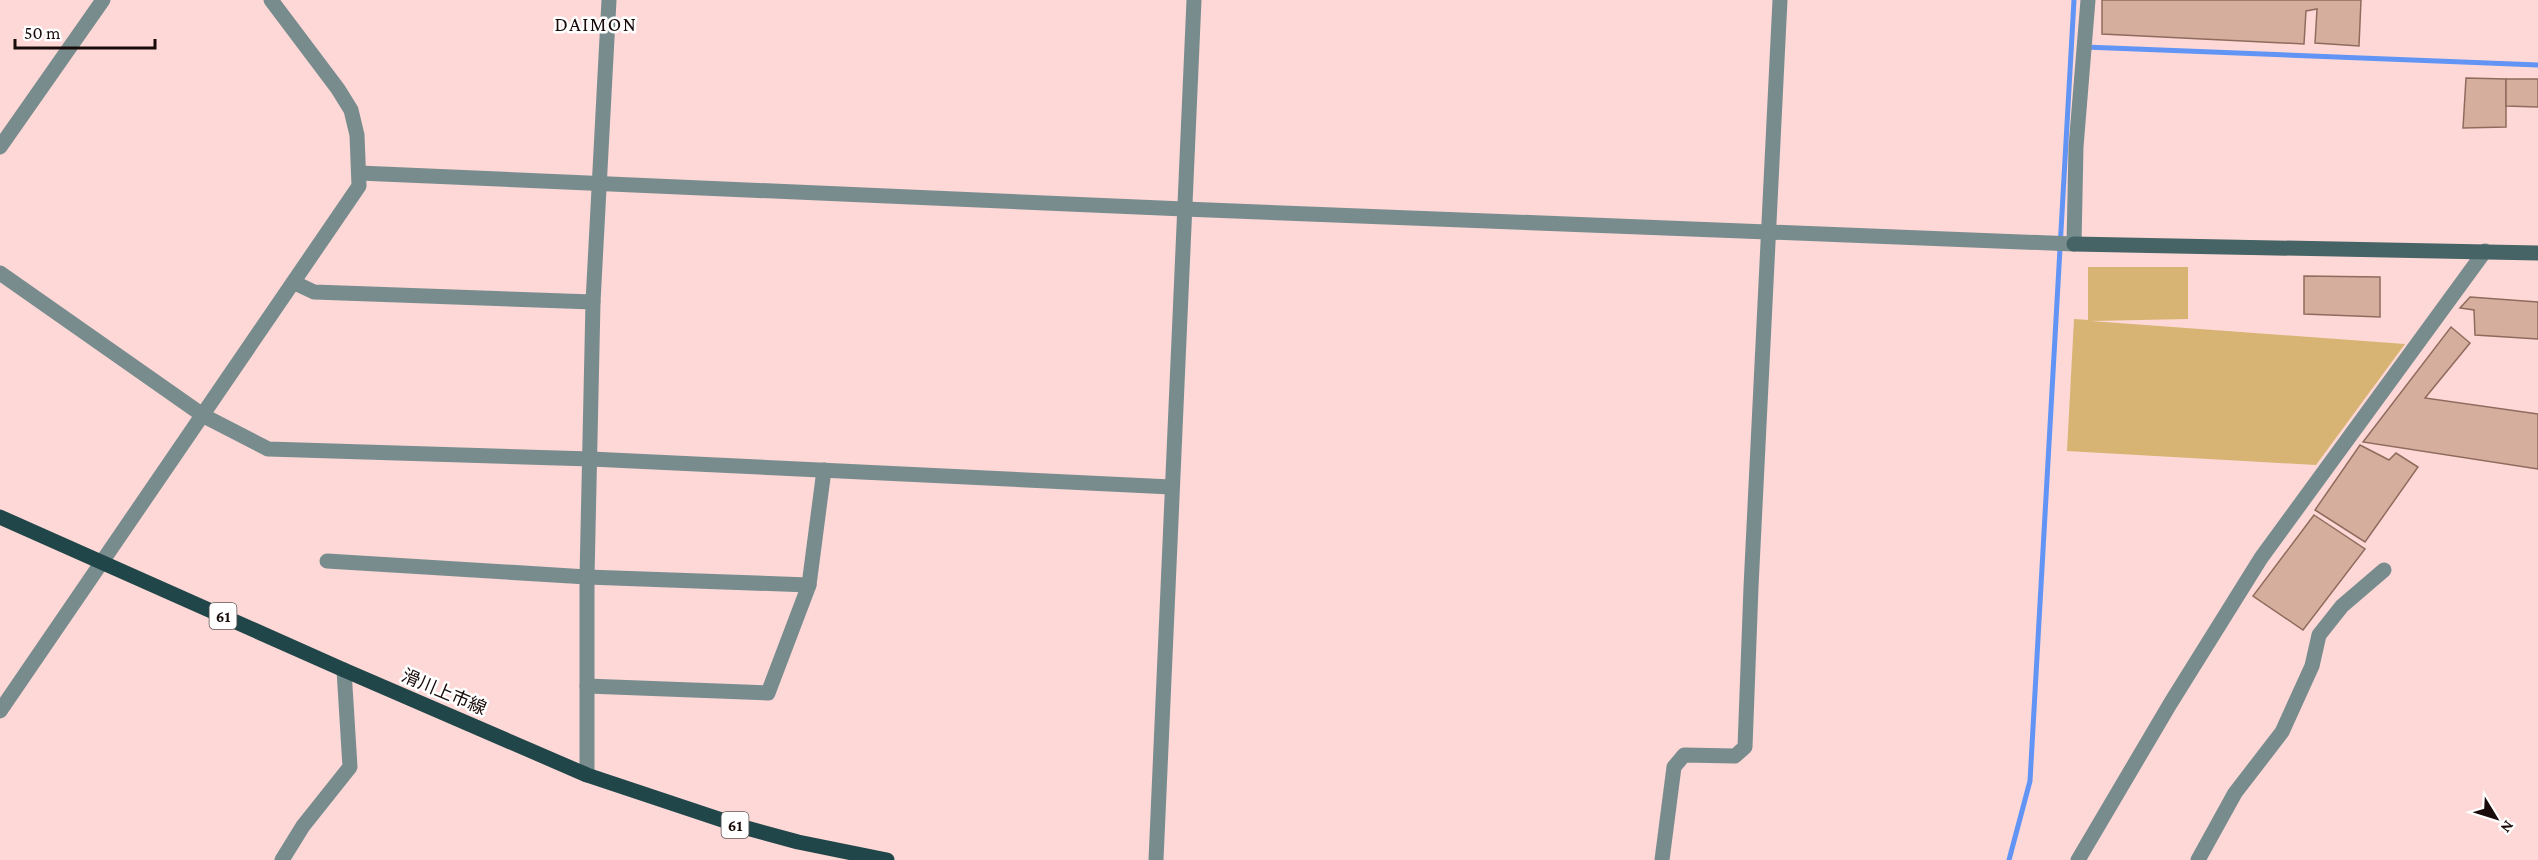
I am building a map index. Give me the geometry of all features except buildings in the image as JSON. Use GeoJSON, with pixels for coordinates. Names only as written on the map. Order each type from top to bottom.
{"type":"FeatureCollection","features":[{"type":"Feature","properties":{"kind":"main road","name":"滑川上市線"},"geometry":{"type":"LineString","coordinates":[[0,517],[587,775],[743,828],[887,860]]}},
{"type":"Feature","properties":{"kind":"street"},"geometry":{"type":"LineString","coordinates":[[0,147],[103,0]]}},
{"type":"Feature","properties":{"kind":"street"},"geometry":{"type":"LineString","coordinates":[[0,711],[295,283],[359,186],[357,135],[351,110],[338,89],[271,0]]}},
{"type":"Feature","properties":{"kind":"street"},"geometry":{"type":"LineString","coordinates":[[587,775],[587,577],[593,302],[609,0]]}},
{"type":"Feature","properties":{"kind":"street"},"geometry":{"type":"LineString","coordinates":[[1156,860],[1194,0]]}},
{"type":"Feature","properties":{"kind":"street"},"geometry":{"type":"LineString","coordinates":[[1662,860],[1674,767],[1684,755],[1735,756],[1745,747],[1780,0]]}},
{"type":"Feature","properties":{"kind":"street"},"geometry":{"type":"LineString","coordinates":[[2074,244],[2076,147],[2088,0]]}},
{"type":"Feature","properties":{"kind":"street"},"geometry":{"type":"LineString","coordinates":[[359,173],[1768,233],[2074,244],[2538,253]]}},
{"type":"Feature","properties":{"kind":"street"},"geometry":{"type":"LineString","coordinates":[[2078,860],[2170,704],[2261,558],[2485,251]]}},
{"type":"Feature","properties":{"kind":"street"},"geometry":{"type":"LineString","coordinates":[[0,273],[204,416],[268,449],[591,459],[1171,487]]}},
{"type":"Feature","properties":{"kind":"street"},"geometry":{"type":"LineString","coordinates":[[295,283],[314,292],[593,302]]}},
{"type":"Feature","properties":{"kind":"street"},"geometry":{"type":"LineString","coordinates":[[587,686],[768,693],[809,585],[824,470]]}},
{"type":"Feature","properties":{"kind":"street"},"geometry":{"type":"LineString","coordinates":[[327,561],[587,577],[809,585]]}},
{"type":"Feature","properties":{"kind":"street"},"geometry":{"type":"LineString","coordinates":[[2198,860],[2235,793],[2282,732],[2312,666],[2319,634],[2342,606],[2384,570]]}},
{"type":"Feature","properties":{"kind":"street"},"geometry":{"type":"LineString","coordinates":[[282,860],[303,826],[350,767],[344,670]]}},
{"type":"Feature","properties":{"kind":"shaded area"},"geometry":{"type":"Polygon","coordinates":[[[2088,267],[2188,267],[2188,319],[2091,321],[2405,344],[2316,465],[2067,451],[2074,319],[2088,320],[2088,267]]]}},
{"type":"Feature","properties":{"kind":"waterway"},"geometry":{"type":"LineString","coordinates":[[2009,860],[2030,781],[2074,0]]}},
{"type":"Feature","properties":{"kind":"waterway"},"geometry":{"type":"LineString","coordinates":[[2085,47],[2538,65]]}},
{"type":"Feature","properties":{"kind":"district","name":"DAIMON"},"geometry":{"type":"Point","coordinates":[596,24]}}]}
